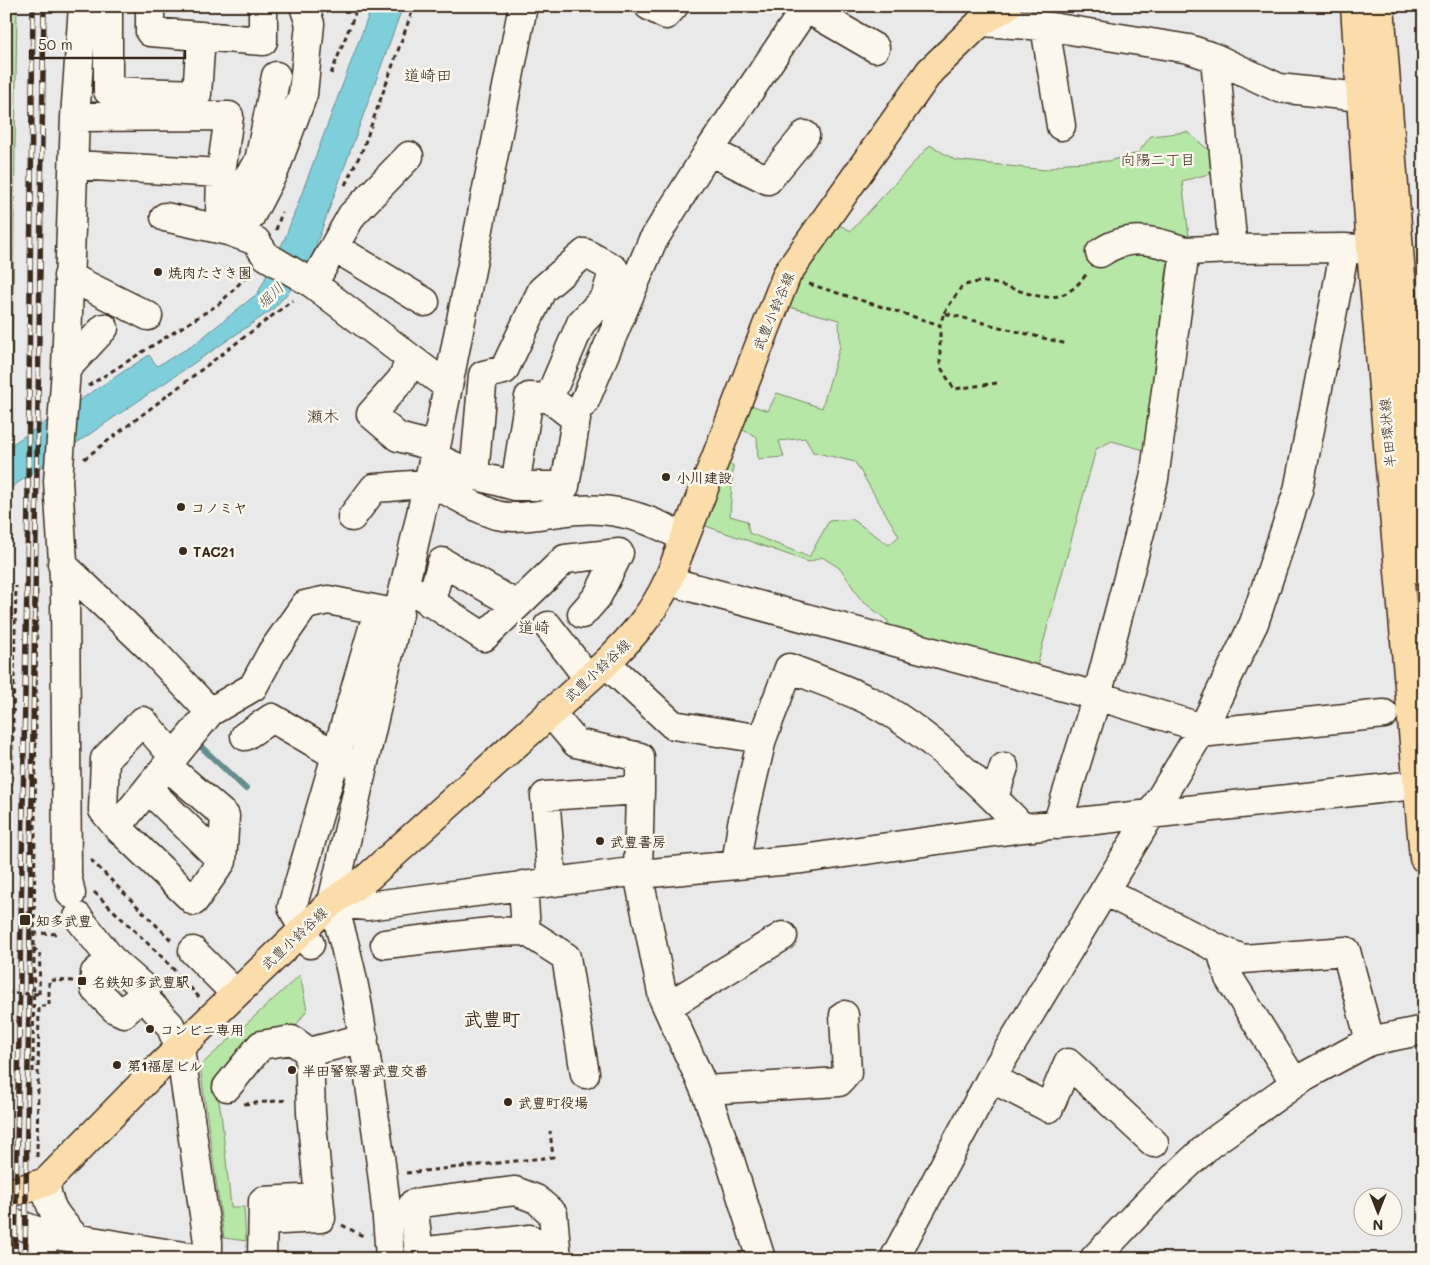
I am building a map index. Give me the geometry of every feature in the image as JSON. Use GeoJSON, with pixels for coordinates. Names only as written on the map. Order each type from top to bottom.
{"type":"FeatureCollection","features":[{"type":"Feature","properties":{"kind":"main road","name":"武豊小鈴谷線"},"geometry":{"type":"LineString","coordinates":[[41,1184],[236,993],[307,937],[332,902],[367,878],[597,671],[637,632],[656,604],[668,581],[786,274],[930,71],[980,22],[1007,6]]}},
{"type":"Feature","properties":{"kind":"main road","name":"半田環状線"},"geometry":{"type":"LineString","coordinates":[[1355,6],[1360,97],[1358,249],[1421,785],[1424,858]]}},
{"type":"Feature","properties":{"kind":"main road","name":"半田環状線"},"geometry":{"type":"LineString","coordinates":[[1380,6],[1416,392],[1424,572]]}},
{"type":"Feature","properties":{"kind":"main road"},"geometry":{"type":"LineString","coordinates":[[6,1194],[41,1184]]}},
{"type":"Feature","properties":{"kind":"street"},"geometry":{"type":"LineString","coordinates":[[82,6],[75,117],[66,369],[58,481],[64,594],[67,875],[111,959],[95,973],[95,988],[115,1009],[124,1013],[135,1002],[147,1001],[170,1025],[180,1049],[208,1242],[208,1259]]}},
{"type":"Feature","properties":{"kind":"street"},"geometry":{"type":"LineString","coordinates":[[108,6],[108,91],[197,94],[201,36]]}},
{"type":"Feature","properties":{"kind":"street"},"geometry":{"type":"LineString","coordinates":[[150,6],[150,32],[262,41],[263,6]]}},
{"type":"Feature","properties":{"kind":"street"},"geometry":{"type":"LineString","coordinates":[[165,217],[224,223],[250,217],[275,169],[303,94],[310,24],[304,6]]}},
{"type":"Feature","properties":{"kind":"street"},"geometry":{"type":"LineString","coordinates":[[307,937],[292,907],[334,755],[405,586],[433,463],[523,6]]}},
{"type":"Feature","properties":{"kind":"street"},"geometry":{"type":"LineString","coordinates":[[649,6],[666,15],[674,6]]}},
{"type":"Feature","properties":{"kind":"street"},"geometry":{"type":"LineString","coordinates":[[584,403],[652,242],[709,151],[806,7],[875,48]]}},
{"type":"Feature","properties":{"kind":"street"},"geometry":{"type":"LineString","coordinates":[[980,22],[1045,26],[1189,49],[1215,58],[1279,88],[1360,97]]}},
{"type":"Feature","properties":{"kind":"street"},"geometry":{"type":"LineString","coordinates":[[1045,26],[1061,126]]}},
{"type":"Feature","properties":{"kind":"street"},"geometry":{"type":"LineString","coordinates":[[1215,58],[1233,249]]}},
{"type":"Feature","properties":{"kind":"street"},"geometry":{"type":"LineString","coordinates":[[224,223],[259,161],[276,76]]}},
{"type":"Feature","properties":{"kind":"street"},"geometry":{"type":"LineString","coordinates":[[75,117],[229,116],[221,173],[224,223]]}},
{"type":"Feature","properties":{"kind":"street"},"geometry":{"type":"LineString","coordinates":[[709,151],[768,180],[805,135]]}},
{"type":"Feature","properties":{"kind":"street"},"geometry":{"type":"LineString","coordinates":[[313,284],[352,215],[409,156]]}},
{"type":"Feature","properties":{"kind":"street"},"geometry":{"type":"LineString","coordinates":[[74,165],[221,173]]}},
{"type":"Feature","properties":{"kind":"street"},"geometry":{"type":"LineString","coordinates":[[224,223],[256,241],[266,256],[313,284],[410,360],[447,386]]}},
{"type":"Feature","properties":{"kind":"street"},"geometry":{"type":"LineString","coordinates":[[894,1259],[991,1078],[1203,728],[1254,624],[1298,491],[1358,249],[1185,251],[1157,241],[1141,239],[1124,241],[1108,247],[1100,254]]}},
{"type":"Feature","properties":{"kind":"street"},"geometry":{"type":"LineString","coordinates":[[334,247],[425,302]]}},
{"type":"Feature","properties":{"kind":"street"},"geometry":{"type":"LineString","coordinates":[[1056,825],[1097,696],[1154,479],[1185,251]]}},
{"type":"Feature","properties":{"kind":"street"},"geometry":{"type":"LineString","coordinates":[[474,475],[483,375],[504,370],[542,290],[585,253],[614,269],[605,298],[581,323],[549,398]]}},
{"type":"Feature","properties":{"kind":"street"},"geometry":{"type":"LineString","coordinates":[[68,276],[148,316]]}},
{"type":"Feature","properties":{"kind":"street"},"geometry":{"type":"LineString","coordinates":[[66,369],[104,328]]}},
{"type":"Feature","properties":{"kind":"street"},"geometry":{"type":"LineString","coordinates":[[410,360],[402,379],[371,414],[496,515],[535,516],[579,510],[617,510],[658,524],[684,538]]}},
{"type":"Feature","properties":{"kind":"street"},"geometry":{"type":"LineString","coordinates":[[433,463],[515,486],[566,486],[576,419],[549,398],[529,397],[515,486]]}},
{"type":"Feature","properties":{"kind":"street"},"geometry":{"type":"LineString","coordinates":[[352,517],[374,488],[398,488],[433,463]]}},
{"type":"Feature","properties":{"kind":"street"},"geometry":{"type":"LineString","coordinates":[[405,586],[484,636],[566,559],[619,553],[597,597],[582,614]]}},
{"type":"Feature","properties":{"kind":"street"},"geometry":{"type":"LineString","coordinates":[[430,603],[442,562],[517,605]]}},
{"type":"Feature","properties":{"kind":"street"},"geometry":{"type":"LineString","coordinates":[[62,564],[151,649],[210,712]]}},
{"type":"Feature","properties":{"kind":"street"},"geometry":{"type":"LineString","coordinates":[[668,581],[1097,696],[1203,728],[1210,732],[1384,714]]}},
{"type":"Feature","properties":{"kind":"street"},"geometry":{"type":"LineString","coordinates":[[117,827],[210,712],[252,687],[272,652],[306,605],[328,600],[389,625]]}},
{"type":"Feature","properties":{"kind":"street"},"geometry":{"type":"LineString","coordinates":[[389,625],[364,770],[332,902],[346,944],[364,1038],[382,1167],[390,1259]]}},
{"type":"Feature","properties":{"kind":"street"},"geometry":{"type":"LineString","coordinates":[[548,626],[597,671],[673,725],[762,739]]}},
{"type":"Feature","properties":{"kind":"street"},"geometry":{"type":"LineString","coordinates":[[736,865],[742,824],[762,739],[788,668],[873,703],[904,722],[994,797],[1023,828]]}},
{"type":"Feature","properties":{"kind":"street"},"geometry":{"type":"LineString","coordinates":[[550,712],[576,743],[640,757],[638,873],[663,998],[706,1090],[761,1259]]}},
{"type":"Feature","properties":{"kind":"street"},"geometry":{"type":"LineString","coordinates":[[245,736],[272,718],[334,755],[364,770]]}},
{"type":"Feature","properties":{"kind":"street"},"geometry":{"type":"LineString","coordinates":[[143,721],[171,762],[225,816],[222,861],[194,901],[117,827],[103,810],[106,759],[143,721]]}},
{"type":"Feature","properties":{"kind":"street"},"geometry":{"type":"LineString","coordinates":[[994,797],[1004,767]]}},
{"type":"Feature","properties":{"kind":"street"},"geometry":{"type":"LineString","coordinates":[[332,902],[367,906],[523,885],[802,859],[1023,828],[1421,785]]}},
{"type":"Feature","properties":{"kind":"street"},"geometry":{"type":"LineString","coordinates":[[148,789],[222,861]]}},
{"type":"Feature","properties":{"kind":"street"},"geometry":{"type":"LineString","coordinates":[[552,882],[545,796],[640,790]]}},
{"type":"Feature","properties":{"kind":"street"},"geometry":{"type":"LineString","coordinates":[[523,885],[526,931]]}},
{"type":"Feature","properties":{"kind":"street"},"geometry":{"type":"LineString","coordinates":[[1104,890],[1221,950],[1243,959],[1346,951],[1370,1041]]}},
{"type":"Feature","properties":{"kind":"street"},"geometry":{"type":"LineString","coordinates":[[385,944],[490,932],[526,931],[566,957],[585,1074]]}},
{"type":"Feature","properties":{"kind":"street"},"geometry":{"type":"LineString","coordinates":[[668,1006],[782,936]]}},
{"type":"Feature","properties":{"kind":"street"},"geometry":{"type":"LineString","coordinates":[[1221,950],[1229,978],[1295,1084]]}},
{"type":"Feature","properties":{"kind":"street"},"geometry":{"type":"LineString","coordinates":[[193,951],[236,993]]}},
{"type":"Feature","properties":{"kind":"street"},"geometry":{"type":"LineString","coordinates":[[706,1090],[840,1082],[847,1073],[844,1016]]}},
{"type":"Feature","properties":{"kind":"street"},"geometry":{"type":"LineString","coordinates":[[1094,1259],[1153,1197],[1210,1144],[1305,1076],[1370,1041],[1424,1030]]}},
{"type":"Feature","properties":{"kind":"street"},"geometry":{"type":"LineString","coordinates":[[235,1095],[260,1045],[292,1040],[309,1052],[364,1038]]}},
{"type":"Feature","properties":{"kind":"street"},"geometry":{"type":"LineString","coordinates":[[262,1259],[263,1211],[327,1214],[311,1097],[309,1052]]}},
{"type":"Feature","properties":{"kind":"street"},"geometry":{"type":"LineString","coordinates":[[991,1078],[1049,1108],[1068,1063],[1154,1143]]}},
{"type":"Feature","properties":{"kind":"street"},"geometry":{"type":"LineString","coordinates":[[41,1184],[52,1211],[76,1238]]}},
{"type":"Feature","properties":{"kind":"street"},"geometry":{"type":"LineString","coordinates":[[538,1259],[537,1244],[530,1239],[419,1252],[413,1204],[515,1192],[536,1199],[553,1214],[557,1259]]}},
{"type":"Feature","properties":{"kind":"street"},"geometry":{"type":"LineString","coordinates":[[6,1220],[42,1246],[76,1238],[202,1259]]}},
{"type":"Feature","properties":{"kind":"path"},"geometry":{"type":"LineString","coordinates":[[997,383],[954,390],[940,366],[940,325],[944,312],[962,286],[983,282],[1040,298],[1059,298],[1078,285],[1100,254]]}},
{"type":"Feature","properties":{"kind":"path"},"geometry":{"type":"LineString","coordinates":[[64,402],[219,304],[266,256]]}},
{"type":"Feature","properties":{"kind":"path"},"geometry":{"type":"LineString","coordinates":[[786,274],[798,281],[940,325]]}},
{"type":"Feature","properties":{"kind":"path"},"geometry":{"type":"LineString","coordinates":[[944,312],[1067,344]]}},
{"type":"Feature","properties":{"kind":"path"},"geometry":{"type":"LineString","coordinates":[[9,1074],[7,949],[16,586]]}},
{"type":"Feature","properties":{"kind":"path"},"geometry":{"type":"LineString","coordinates":[[33,1072],[37,588]]}},
{"type":"Feature","properties":{"kind":"path"},"geometry":{"type":"LineString","coordinates":[[33,933],[78,934],[78,898],[91,860],[174,943],[163,958]]}},
{"type":"Feature","properties":{"kind":"path"},"geometry":{"type":"LineString","coordinates":[[78,898],[163,958],[202,1000],[205,1024]]}},
{"type":"Feature","properties":{"kind":"path"},"geometry":{"type":"LineString","coordinates":[[6,994],[39,994],[40,953],[33,948]]}},
{"type":"Feature","properties":{"kind":"path"},"geometry":{"type":"LineString","coordinates":[[41,1184],[39,1006],[49,1006],[49,980],[77,981]]}},
{"type":"Feature","properties":{"kind":"path"},"geometry":{"type":"LineString","coordinates":[[235,1095],[311,1097]]}},
{"type":"Feature","properties":{"kind":"path"},"geometry":{"type":"LineString","coordinates":[[396,1174],[553,1157],[550,1131]]}},
{"type":"Feature","properties":{"kind":"path"},"geometry":{"type":"LineString","coordinates":[[327,1214],[366,1238]]}},
{"type":"Feature","properties":{"kind":"shaded area"},"geometry":{"type":"Polygon","coordinates":[[[6,365],[12,366],[6,471],[6,365]]]}},
{"type":"Feature","properties":{"kind":"green space"},"geometry":{"type":"Polygon","coordinates":[[[6,6],[17,6],[12,366],[6,365],[6,6]]]}},
{"type":"Feature","properties":{"kind":"green space"},"geometry":{"type":"Polygon","coordinates":[[[1187,132],[1216,156],[1209,174],[1182,181],[1190,244],[1169,251],[1144,450],[1112,441],[1096,449],[1035,673],[888,634],[888,621],[861,600],[841,569],[822,557],[809,562],[703,525],[724,464],[733,465],[730,516],[747,521],[749,533],[809,557],[829,521],[852,519],[889,545],[899,536],[855,462],[813,452],[805,438],[779,441],[784,457],[758,459],[757,437],[739,428],[748,404],[768,411],[777,393],[822,408],[840,346],[839,320],[789,307],[798,281],[835,223],[851,231],[930,145],[955,160],[1045,170],[1066,163],[1109,161],[1138,153],[1151,136],[1187,132]]]}},
{"type":"Feature","properties":{"kind":"green space"},"geometry":{"type":"Polygon","coordinates":[[[300,975],[307,1010],[293,1030],[216,1088],[221,1112],[231,1207],[244,1207],[246,1241],[224,1238],[200,1066],[300,975]]]}},
{"type":"Feature","properties":{"kind":"water","name":"堀川"},"geometry":{"type":"Polygon","coordinates":[[[372,6],[403,6],[311,259],[289,292],[272,310],[6,491],[6,448],[149,355],[157,366],[192,346],[258,293],[285,238],[372,6]]]}},
{"type":"Feature","properties":{"kind":"waterway"},"geometry":{"type":"LineString","coordinates":[[196,742],[246,789]]}},
{"type":"Feature","properties":{"kind":"railway"},"geometry":{"type":"LineString","coordinates":[[15,1259],[27,583],[33,6]]}},
{"type":"Feature","properties":{"kind":"railway"},"geometry":{"type":"LineString","coordinates":[[25,1259],[44,6]]}},
{"type":"Feature","properties":{"kind":"place","name":"焼肉たさき園"},"geometry":{"type":"Point","coordinates":[158,272]}},
{"type":"Feature","properties":{"kind":"place","name":"小川建設"},"geometry":{"type":"Point","coordinates":[666,477]}},
{"type":"Feature","properties":{"kind":"place","name":"コノミヤ"},"geometry":{"type":"Point","coordinates":[181,507]}},
{"type":"Feature","properties":{"kind":"place","name":"TAC21"},"geometry":{"type":"Point","coordinates":[183,551]}},
{"type":"Feature","properties":{"kind":"place","name":"武豊書房"},"geometry":{"type":"Point","coordinates":[600,841]}},
{"type":"Feature","properties":{"kind":"place","name":"知多武豊"},"geometry":{"type":"Point","coordinates":[25,920]}},
{"type":"Feature","properties":{"kind":"place","name":"名鉄知多武豊駅"},"geometry":{"type":"Point","coordinates":[82,981]}},
{"type":"Feature","properties":{"kind":"place","name":"コンビニ専用"},"geometry":{"type":"Point","coordinates":[150,1029]}},
{"type":"Feature","properties":{"kind":"place","name":"第1福屋ビル"},"geometry":{"type":"Point","coordinates":[117,1065]}},
{"type":"Feature","properties":{"kind":"place","name":"半田警察署武豊交番"},"geometry":{"type":"Point","coordinates":[292,1070]}},
{"type":"Feature","properties":{"kind":"place","name":"武豊町役場"},"geometry":{"type":"Point","coordinates":[508,1102]}},
{"type":"Feature","properties":{"kind":"district","name":"道崎田"},"geometry":{"type":"Point","coordinates":[428,74]}},
{"type":"Feature","properties":{"kind":"district","name":"向陽二丁目"},"geometry":{"type":"Point","coordinates":[1158,159]}},
{"type":"Feature","properties":{"kind":"district","name":"瀬木"},"geometry":{"type":"Point","coordinates":[323,415]}},
{"type":"Feature","properties":{"kind":"district","name":"道崎"},"geometry":{"type":"Point","coordinates":[534,626]}},
{"type":"Feature","properties":{"kind":"district","name":"武豊町"},"geometry":{"type":"Point","coordinates":[492,1018]}}]}
